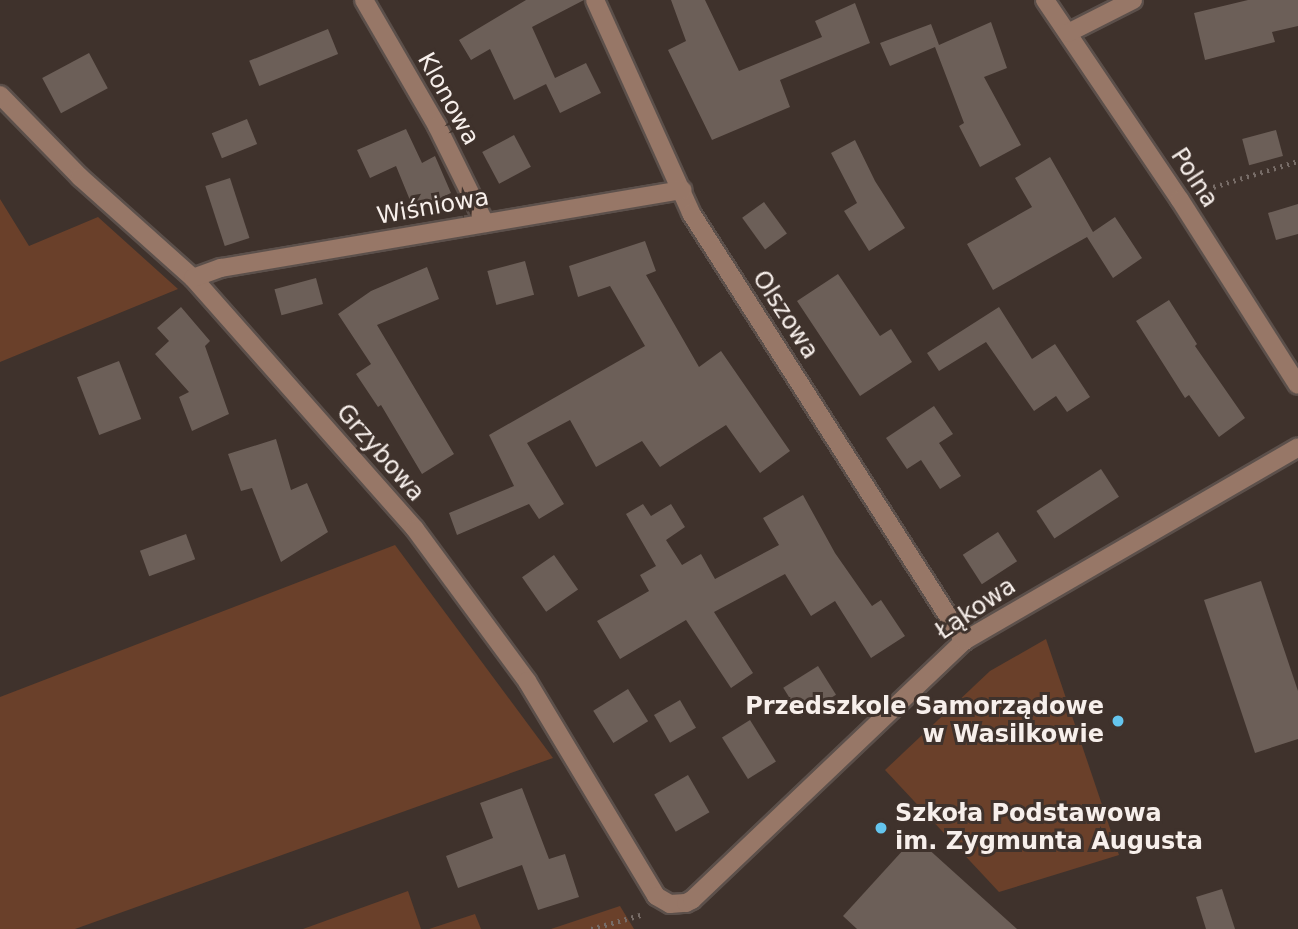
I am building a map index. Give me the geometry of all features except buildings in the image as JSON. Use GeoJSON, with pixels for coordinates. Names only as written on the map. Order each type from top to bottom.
{"type":"FeatureCollection","features":[{"type":"Feature","properties":{"kind":"street","name":"Klonowa"},"geometry":{"type":"LineString","coordinates":[[364,0],[437,125],[485,223]]}},
{"type":"Feature","properties":{"kind":"street","name":"Olszowa"},"geometry":{"type":"LineString","coordinates":[[595,0],[691,213],[964,641]]}},
{"type":"Feature","properties":{"kind":"street","name":"Polna"},"geometry":{"type":"LineString","coordinates":[[1045,0],[1180,200],[1298,385]]}},
{"type":"Feature","properties":{"kind":"street"},"geometry":{"type":"LineString","coordinates":[[1068,33],[1133,0]]}},
{"type":"Feature","properties":{"kind":"street","name":"Grzybowa"},"geometry":{"type":"LineString","coordinates":[[1,97],[80,177],[193,278],[415,529],[527,681],[656,896]]}},
{"type":"Feature","properties":{"kind":"street","name":"Wiśniowa"},"geometry":{"type":"LineString","coordinates":[[193,278],[221,268],[682,190]]}},
{"type":"Feature","properties":{"kind":"street","name":"Łąkowa"},"geometry":{"type":"LineString","coordinates":[[656,896],[678,905],[692,900],[964,641],[1298,447]]}},
{"type":"Feature","properties":{"kind":"path"},"geometry":{"type":"LineString","coordinates":[[1180,200],[1215,186],[1298,161]]}},
{"type":"Feature","properties":{"kind":"path"},"geometry":{"type":"LineString","coordinates":[[591,929],[644,914],[656,896]]}},
{"type":"Feature","properties":{"kind":"shaded area"},"geometry":{"type":"Polygon","coordinates":[[[0,199],[29,246],[98,217],[178,289],[0,362],[0,199]]]}},
{"type":"Feature","properties":{"kind":"shaded area"},"geometry":{"type":"Polygon","coordinates":[[[395,545],[553,758],[75,929],[0,929],[0,697],[395,545]]]}},
{"type":"Feature","properties":{"kind":"shaded area"},"geometry":{"type":"Polygon","coordinates":[[[1046,639],[1119,855],[999,892],[885,770],[990,671],[1046,639]]]}},
{"type":"Feature","properties":{"kind":"shaded area"},"geometry":{"type":"Polygon","coordinates":[[[408,891],[421,929],[303,929],[408,891]]]}},
{"type":"Feature","properties":{"kind":"shaded area"},"geometry":{"type":"Polygon","coordinates":[[[620,906],[634,929],[551,929],[620,906]]]}},
{"type":"Feature","properties":{"kind":"shaded area"},"geometry":{"type":"Polygon","coordinates":[[[475,914],[481,929],[429,929],[475,914]]]}},
{"type":"Feature","properties":{"kind":"place","name":"Przedszkole Samorządowe w Wasilkowie"},"geometry":{"type":"Point","coordinates":[1118,721]}},
{"type":"Feature","properties":{"kind":"place","name":"Szkoła Podstawowa im. Zygmunta Augusta"},"geometry":{"type":"Point","coordinates":[881,828]}}]}
